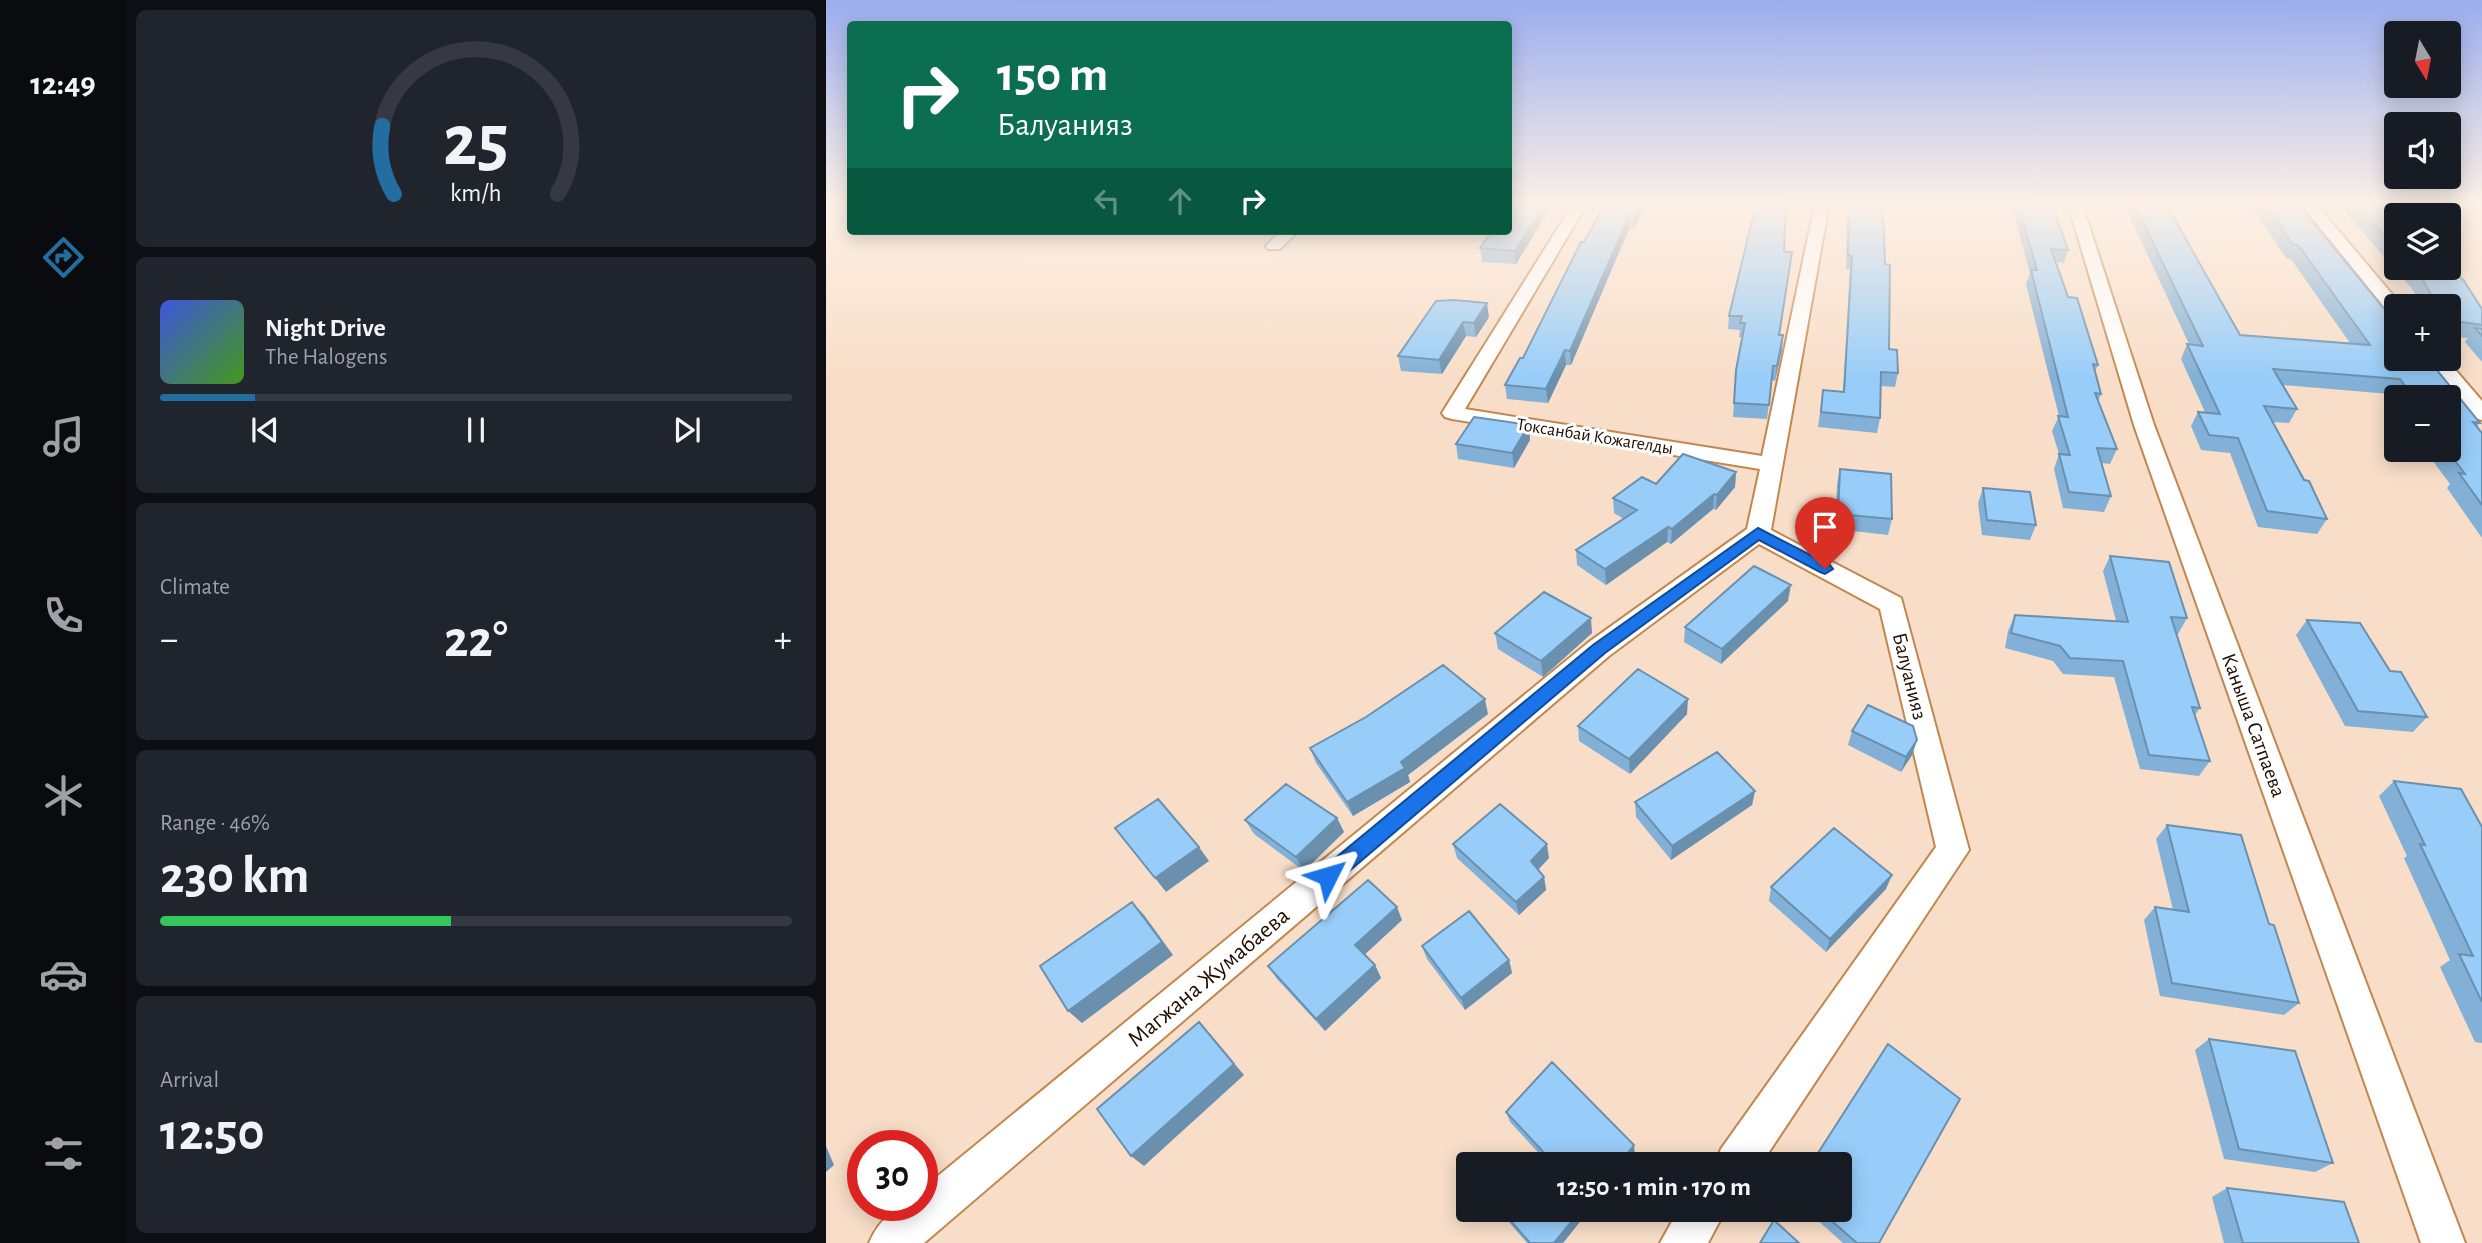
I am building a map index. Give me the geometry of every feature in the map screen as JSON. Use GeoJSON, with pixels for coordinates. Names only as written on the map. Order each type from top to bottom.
{"type":"FeatureCollection","features":[{"type":"Feature","properties":{"kind":"street","name":"Токсанбай Кожагелды"},"geometry":{"type":"LineString","coordinates":[[1544,262],[1452,413],[1772,464]]}},
{"type":"Feature","properties":{"kind":"street"},"geometry":{"type":"LineString","coordinates":[[1758,533],[1811,262]]}},
{"type":"Feature","properties":{"kind":"street","name":"Каныша Сатпаева"},"geometry":{"type":"LineString","coordinates":[[2093,262],[2144,425],[2443,1243]]}},
{"type":"Feature","properties":{"kind":"street"},"geometry":{"type":"LineString","coordinates":[[2356,262],[2384,296]]}},
{"type":"Feature","properties":{"kind":"street"},"geometry":{"type":"LineString","coordinates":[[2446,371],[2482,414]]}},
{"type":"Feature","properties":{"kind":"street","name":"Балуанияз"},"geometry":{"type":"LineString","coordinates":[[1744,1152],[1954,850],[1892,604],[1758,533]]}},
{"type":"Feature","properties":{"kind":"street","name":"Магжана Жумабаева"},"geometry":{"type":"LineString","coordinates":[[891,1243],[1599,649],[1758,533]]}},
{"type":"Feature","properties":{"kind":"street"},"geometry":{"type":"LineString","coordinates":[[1682,1243],[1696,1222]]}},
{"type":"Feature","properties":{"kind":"building"},"geometry":{"type":"Polygon","coordinates":[[[1571,262],[1609,262],[1570,351],[1565,350],[1546,389],[1505,385],[1520,358],[1523,358],[1571,262]]]}},
{"type":"Feature","properties":{"kind":"building"},"geometry":{"type":"Polygon","coordinates":[[[1742,262],[1790,262],[1779,335],[1783,335],[1777,366],[1773,366],[1769,405],[1734,403],[1736,370],[1745,323],[1740,323],[1742,316],[1729,316],[1742,262]]]}},
{"type":"Feature","properties":{"kind":"building"},"geometry":{"type":"Polygon","coordinates":[[[1852,262],[1885,262],[1890,265],[1889,349],[1897,350],[1898,373],[1881,372],[1880,418],[1821,412],[1823,390],[1844,392],[1852,262]]]}},
{"type":"Feature","properties":{"kind":"building"},"geometry":{"type":"Polygon","coordinates":[[[2035,262],[2056,262],[2068,297],[2077,298],[2098,365],[2093,364],[2101,394],[2095,393],[2117,449],[2097,448],[2111,496],[2069,492],[2059,454],[2070,455],[2058,416],[2068,417],[2031,270],[2037,270],[2035,262]]]}},
{"type":"Feature","properties":{"kind":"building"},"geometry":{"type":"Polygon","coordinates":[[[2162,262],[2199,262],[2240,335],[2370,345],[2310,262],[2346,262],[2384,309],[2384,371],[2438,371],[2449,385],[2404,385],[2400,379],[2273,369],[2297,409],[2264,406],[2304,480],[2309,481],[2327,519],[2267,511],[2238,438],[2209,435],[2198,412],[2220,414],[2187,344],[2203,346],[2162,262]]]}},
{"type":"Feature","properties":{"kind":"building"},"geometry":{"type":"Polygon","coordinates":[[[2461,278],[2482,309],[2482,325],[2461,322],[2461,294],[2431,294],[2423,280],[2461,278]]]}},
{"type":"Feature","properties":{"kind":"building"},"geometry":{"type":"Polygon","coordinates":[[[1436,301],[1487,303],[1474,323],[1463,322],[1439,360],[1398,356],[1436,301]]]}},
{"type":"Feature","properties":{"kind":"building"},"geometry":{"type":"Polygon","coordinates":[[[2461,400],[2480,423],[2473,422],[2482,433],[2482,505],[2459,473],[2465,474],[2456,462],[2461,462],[2461,400]]]}},
{"type":"Feature","properties":{"kind":"building"},"geometry":{"type":"Polygon","coordinates":[[[1474,417],[1529,425],[1512,453],[1456,444],[1474,417]]]}},
{"type":"Feature","properties":{"kind":"building"},"geometry":{"type":"Polygon","coordinates":[[[1683,454],[1736,472],[1717,495],[1714,494],[1672,529],[1668,527],[1605,569],[1576,550],[1637,510],[1613,498],[1642,477],[1656,484],[1683,454]]]}},
{"type":"Feature","properties":{"kind":"building"},"geometry":{"type":"Polygon","coordinates":[[[1840,469],[1891,474],[1892,519],[1838,514],[1840,469]]]}},
{"type":"Feature","properties":{"kind":"building"},"geometry":{"type":"Polygon","coordinates":[[[1983,488],[2030,492],[2036,525],[1987,520],[1983,488]]]}},
{"type":"Feature","properties":{"kind":"building"},"geometry":{"type":"Polygon","coordinates":[[[2110,556],[2169,562],[2187,618],[2171,617],[2200,708],[2192,707],[2210,761],[2149,755],[2123,661],[2070,658],[2060,646],[2011,633],[2015,615],[2128,622],[2110,556]]]}},
{"type":"Feature","properties":{"kind":"building"},"geometry":{"type":"Polygon","coordinates":[[[1754,566],[1791,585],[1722,649],[1685,627],[1754,566]]]}},
{"type":"Feature","properties":{"kind":"building"},"geometry":{"type":"Polygon","coordinates":[[[1544,592],[1591,618],[1541,661],[1495,633],[1544,592]]]}},
{"type":"Feature","properties":{"kind":"building"},"geometry":{"type":"Polygon","coordinates":[[[2307,620],[2360,623],[2390,671],[2401,672],[2427,717],[2358,711],[2307,620]]]}},
{"type":"Feature","properties":{"kind":"building"},"geometry":{"type":"Polygon","coordinates":[[[1443,665],[1485,699],[1401,762],[1405,768],[1347,802],[1310,748],[1366,717],[1443,665]]]}},
{"type":"Feature","properties":{"kind":"building"},"geometry":{"type":"Polygon","coordinates":[[[1638,669],[1688,699],[1629,759],[1578,726],[1638,669]]]}},
{"type":"Feature","properties":{"kind":"building"},"geometry":{"type":"Polygon","coordinates":[[[1868,705],[1913,726],[1917,740],[1906,757],[1852,731],[1868,705]]]}},
{"type":"Feature","properties":{"kind":"building"},"geometry":{"type":"Polygon","coordinates":[[[1717,752],[1755,791],[1672,846],[1635,802],[1717,752]]]}},
{"type":"Feature","properties":{"kind":"building"},"geometry":{"type":"Polygon","coordinates":[[[2394,781],[2461,789],[2482,827],[2482,1002],[2459,954],[2473,956],[2420,844],[2425,845],[2394,781]]]}},
{"type":"Feature","properties":{"kind":"building"},"geometry":{"type":"Polygon","coordinates":[[[1286,784],[1337,818],[1296,857],[1245,820],[1286,784]]]}},
{"type":"Feature","properties":{"kind":"building"},"geometry":{"type":"Polygon","coordinates":[[[1158,799],[1199,847],[1155,878],[1115,828],[1158,799]]]}},
{"type":"Feature","properties":{"kind":"building"},"geometry":{"type":"Polygon","coordinates":[[[1500,804],[1547,844],[1531,861],[1544,877],[1516,902],[1453,844],[1500,804]]]}},
{"type":"Feature","properties":{"kind":"building"},"geometry":{"type":"Polygon","coordinates":[[[2167,825],[2241,835],[2269,924],[2274,925],[2299,1003],[2172,983],[2155,907],[2189,912],[2167,825]]]}},
{"type":"Feature","properties":{"kind":"building"},"geometry":{"type":"Polygon","coordinates":[[[1834,828],[1892,875],[1830,939],[1771,887],[1834,828]]]}},
{"type":"Feature","properties":{"kind":"building"},"geometry":{"type":"Polygon","coordinates":[[[1368,880],[1397,907],[1355,945],[1375,965],[1316,1019],[1268,966],[1368,880]]]}},
{"type":"Feature","properties":{"kind":"building"},"geometry":{"type":"Polygon","coordinates":[[[1132,902],[1162,942],[1068,1011],[1040,966],[1132,902]]]}},
{"type":"Feature","properties":{"kind":"building"},"geometry":{"type":"Polygon","coordinates":[[[1469,911],[1509,960],[1461,998],[1422,946],[1469,911]]]}},
{"type":"Feature","properties":{"kind":"building"},"geometry":{"type":"Polygon","coordinates":[[[1199,1022],[1234,1064],[1131,1156],[1097,1109],[1199,1022]]]}},
{"type":"Feature","properties":{"kind":"building"},"geometry":{"type":"Polygon","coordinates":[[[2209,1039],[2295,1051],[2333,1163],[2239,1149],[2209,1039]]]}},
{"type":"Feature","properties":{"kind":"building"},"geometry":{"type":"Polygon","coordinates":[[[1888,1044],[1960,1099],[1879,1243],[1857,1243],[1833,1222],[1852,1222],[1852,1152],[1819,1152],[1888,1044]]]}},
{"type":"Feature","properties":{"kind":"building"},"geometry":{"type":"Polygon","coordinates":[[[1552,1062],[1634,1145],[1628,1152],[1543,1152],[1506,1112],[1552,1062]]]}},
{"type":"Feature","properties":{"kind":"building"},"geometry":{"type":"Polygon","coordinates":[[[2227,1188],[2344,1202],[2359,1243],[2243,1243],[2227,1188]]]}},
{"type":"Feature","properties":{"kind":"building"},"geometry":{"type":"Polygon","coordinates":[[[1512,1222],[1571,1222],[1554,1243],[1530,1243],[1512,1222]]]}},
{"type":"Feature","properties":{"kind":"building"},"geometry":{"type":"Polygon","coordinates":[[[1773,1222],[1776,1222],[1799,1243],[1760,1243],[1773,1222]]]}},
{"type":"Feature","properties":{"kind":"route"},"geometry":{"type":"LineString","coordinates":[[1328,876],[1599,649],[1758,533],[1825,569]]}}]}
